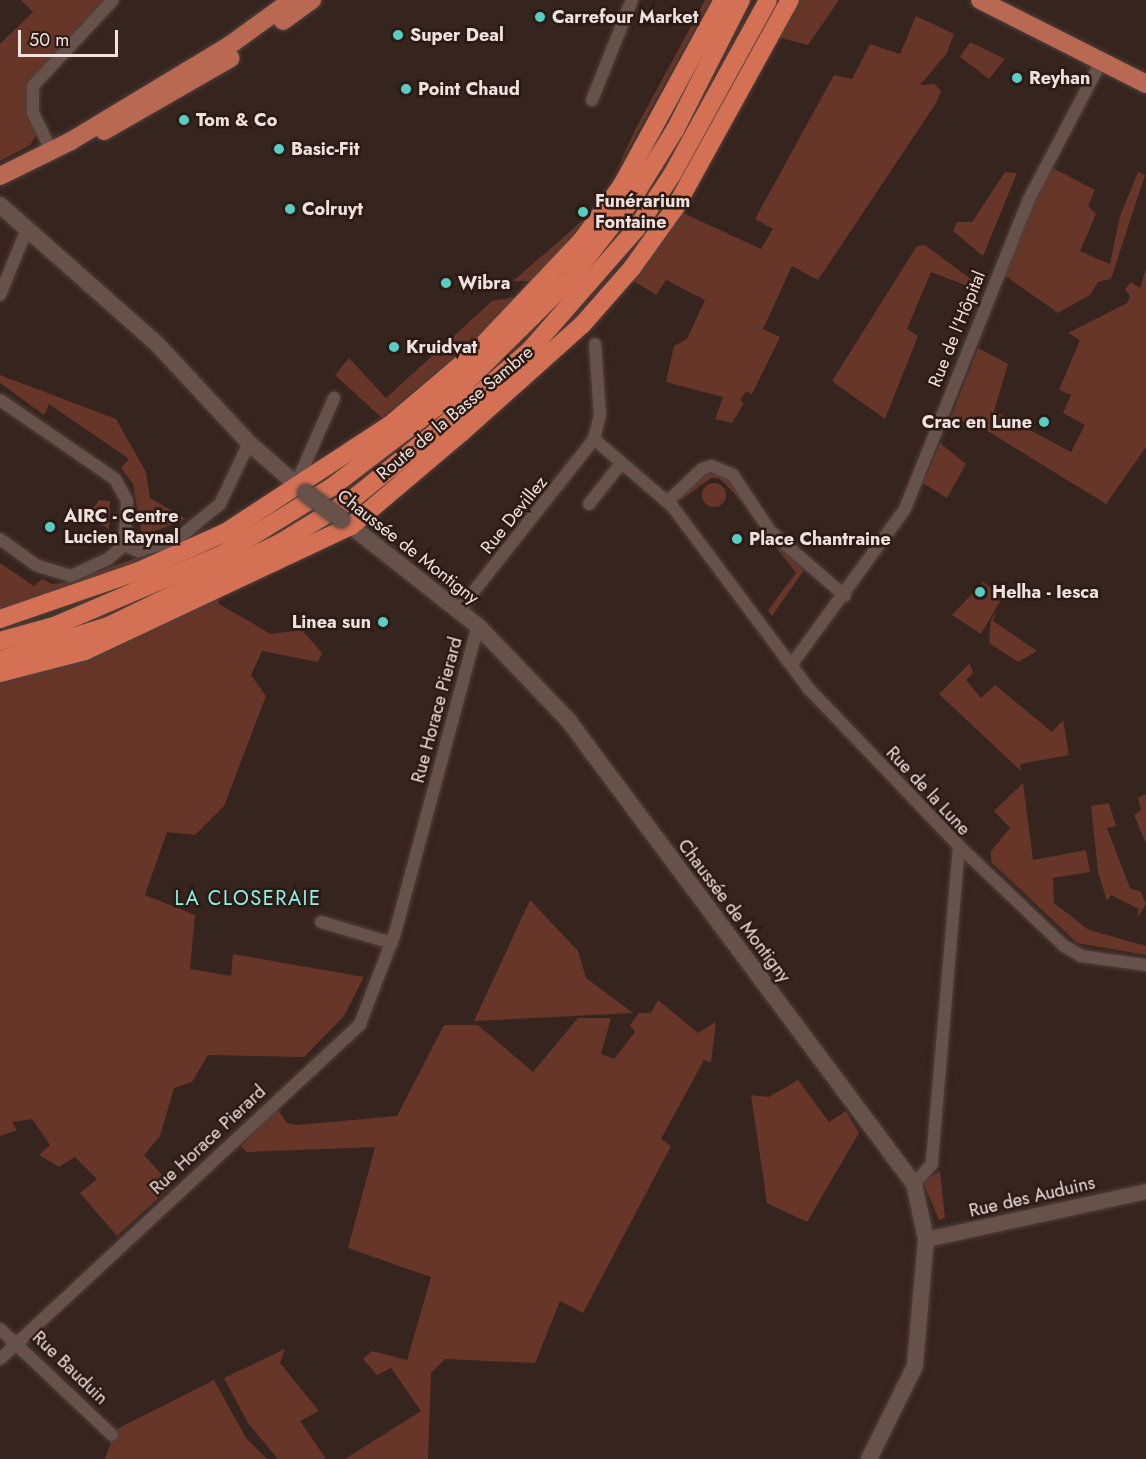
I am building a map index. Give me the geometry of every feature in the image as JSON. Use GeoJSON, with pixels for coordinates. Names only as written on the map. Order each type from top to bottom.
{"type":"FeatureCollection","features":[{"type":"Feature","properties":{"kind":"highway"},"geometry":{"type":"LineString","coordinates":[[0,619],[139,571],[226,532],[300,488],[391,424],[478,350],[582,240],[622,185],[723,0]]}},
{"type":"Feature","properties":{"kind":"highway","name":"Route de la Basse Sambre"},"geometry":{"type":"LineString","coordinates":[[0,641],[54,626],[223,554],[332,487],[456,392],[570,279],[631,201],[675,130],[741,0]]}},
{"type":"Feature","properties":{"kind":"highway","name":"Route de la Basse Sambre"},"geometry":{"type":"LineString","coordinates":[[0,660],[108,626],[280,543],[355,497],[437,431],[530,350],[636,229],[673,173],[768,0]]}},
{"type":"Feature","properties":{"kind":"highway"},"geometry":{"type":"LineString","coordinates":[[0,673],[85,651],[346,523],[551,354],[632,268],[675,208],[790,0]]}},
{"type":"Feature","properties":{"kind":"main road"},"geometry":{"type":"LineString","coordinates":[[0,176],[70,141],[242,37],[292,0]]}},
{"type":"Feature","properties":{"kind":"main road"},"geometry":{"type":"LineString","coordinates":[[70,141],[99,133],[182,89],[312,0]]}},
{"type":"Feature","properties":{"kind":"main road"},"geometry":{"type":"LineString","coordinates":[[980,0],[1146,84]]}},
{"type":"Feature","properties":{"kind":"main road","name":"Chaussée de Montigny"},"geometry":{"type":"LineString","coordinates":[[0,206],[157,344],[249,443],[300,488],[478,626],[568,720],[914,1184],[926,1239],[915,1366],[870,1459]]}},
{"type":"Feature","properties":{"kind":"street"},"geometry":{"type":"LineString","coordinates":[[51,150],[33,113],[33,86],[113,0]]}},
{"type":"Feature","properties":{"kind":"street"},"geometry":{"type":"LineString","coordinates":[[592,100],[632,0]]}},
{"type":"Feature","properties":{"kind":"street","name":"Rue de l'Hôpital"},"geometry":{"type":"LineString","coordinates":[[842,600],[905,509],[1029,199],[1101,62]]}},
{"type":"Feature","properties":{"kind":"street"},"geometry":{"type":"LineString","coordinates":[[0,295],[27,229]]}},
{"type":"Feature","properties":{"kind":"street","name":"Rue Devillez"},"geometry":{"type":"LineString","coordinates":[[459,610],[594,439],[600,415],[595,344]]}},
{"type":"Feature","properties":{"kind":"street"},"geometry":{"type":"LineString","coordinates":[[300,488],[334,398]]}},
{"type":"Feature","properties":{"kind":"street"},"geometry":{"type":"LineString","coordinates":[[0,400],[115,479],[127,501],[124,545],[108,559],[71,576],[36,565],[0,539]]}},
{"type":"Feature","properties":{"kind":"street"},"geometry":{"type":"LineString","coordinates":[[589,504],[622,462],[594,439]]}},
{"type":"Feature","properties":{"kind":"street"},"geometry":{"type":"LineString","coordinates":[[124,545],[138,551],[176,540],[220,504],[249,443]]}},
{"type":"Feature","properties":{"kind":"street","name":"Rue de la Lune"},"geometry":{"type":"LineString","coordinates":[[622,462],[667,502],[816,697],[959,846],[932,1164],[914,1184]]}},
{"type":"Feature","properties":{"kind":"street"},"geometry":{"type":"LineString","coordinates":[[667,502],[702,469],[712,466],[733,474],[770,531],[842,600],[792,664]]}},
{"type":"Feature","properties":{"kind":"street","name":"Rue Horace Pierard"},"geometry":{"type":"LineString","coordinates":[[0,1359],[360,1024],[392,943],[478,626]]}},
{"type":"Feature","properties":{"kind":"street"},"geometry":{"type":"LineString","coordinates":[[959,846],[1064,946],[1081,956],[1146,965]]}},
{"type":"Feature","properties":{"kind":"street"},"geometry":{"type":"LineString","coordinates":[[321,922],[392,943]]}},
{"type":"Feature","properties":{"kind":"street","name":"Rue des Auduins"},"geometry":{"type":"LineString","coordinates":[[926,1239],[1146,1191]]}},
{"type":"Feature","properties":{"kind":"street","name":"Rue Bauduin"},"geometry":{"type":"LineString","coordinates":[[0,1329],[18,1343],[112,1435]]}},
{"type":"Feature","properties":{"kind":"shaded area"},"geometry":{"type":"Polygon","coordinates":[[[21,0],[110,0],[79,26],[31,93],[37,134],[30,145],[0,161],[0,44],[33,12],[21,0]]]}},
{"type":"Feature","properties":{"kind":"shaded area"},"geometry":{"type":"Polygon","coordinates":[[[705,0],[711,0],[616,172],[635,130],[705,0]]]}},
{"type":"Feature","properties":{"kind":"shaded area"},"geometry":{"type":"Polygon","coordinates":[[[799,0],[839,0],[808,45],[777,37],[799,0]]]}},
{"type":"Feature","properties":{"kind":"shaded area"},"geometry":{"type":"Polygon","coordinates":[[[916,16],[954,34],[947,53],[920,85],[935,84],[941,91],[936,103],[818,280],[792,266],[763,329],[780,337],[752,394],[746,392],[740,400],[744,403],[732,423],[715,419],[723,397],[666,382],[674,346],[687,339],[705,300],[666,280],[656,295],[632,280],[687,205],[683,213],[761,249],[773,229],[755,219],[834,75],[852,79],[870,44],[900,54],[916,16]]]}},
{"type":"Feature","properties":{"kind":"shaded area"},"geometry":{"type":"Polygon","coordinates":[[[970,42],[1005,59],[989,79],[960,57],[970,42]]]}},
{"type":"Feature","properties":{"kind":"shaded area"},"geometry":{"type":"Polygon","coordinates":[[[1049,166],[1095,190],[1088,206],[1096,214],[1080,251],[1110,264],[1120,216],[1138,172],[1145,175],[1111,279],[1098,282],[1090,295],[1058,313],[1004,275],[1049,166]]]}},
{"type":"Feature","properties":{"kind":"shaded area"},"geometry":{"type":"Polygon","coordinates":[[[1005,172],[1017,173],[983,256],[953,231],[957,222],[972,222],[1005,172]]]}},
{"type":"Feature","properties":{"kind":"shaded area"},"geometry":{"type":"Polygon","coordinates":[[[581,222],[586,226],[531,281],[513,281],[581,222]]]}},
{"type":"Feature","properties":{"kind":"shaded area"},"geometry":{"type":"Polygon","coordinates":[[[925,245],[972,280],[970,287],[931,272],[907,329],[918,336],[885,419],[832,381],[917,246],[925,245]]]}},
{"type":"Feature","properties":{"kind":"shaded area"},"geometry":{"type":"Polygon","coordinates":[[[1146,268],[1146,447],[1106,504],[986,430],[951,417],[978,348],[1008,364],[994,411],[1071,452],[1085,425],[1063,413],[1071,395],[1059,390],[1080,340],[1068,333],[1127,303],[1130,296],[1125,289],[1131,282],[1140,288],[1146,268]]]}},
{"type":"Feature","properties":{"kind":"shaded area"},"geometry":{"type":"Polygon","coordinates":[[[515,297],[517,304],[382,418],[335,375],[349,358],[386,398],[492,301],[515,297]]]}},
{"type":"Feature","properties":{"kind":"shaded area"},"geometry":{"type":"Polygon","coordinates":[[[0,375],[116,419],[146,472],[150,498],[186,519],[142,536],[133,484],[121,468],[129,459],[49,404],[44,415],[0,383],[0,375]]]}},
{"type":"Feature","properties":{"kind":"shaded area"},"geometry":{"type":"Polygon","coordinates":[[[940,443],[966,464],[947,498],[923,483],[940,443]]]}},
{"type":"Feature","properties":{"kind":"shaded area"},"geometry":{"type":"Polygon","coordinates":[[[721,471],[804,570],[772,616],[768,610],[796,573],[734,493],[719,478],[711,478],[681,500],[678,496],[702,476],[721,471]]]}},
{"type":"Feature","properties":{"kind":"shaded area"},"geometry":{"type":"Polygon","coordinates":[[[714,483],[723,486],[726,495],[723,504],[714,507],[705,504],[702,495],[705,486],[714,483]]]}},
{"type":"Feature","properties":{"kind":"shaded area"},"geometry":{"type":"Polygon","coordinates":[[[99,500],[110,501],[109,529],[87,517],[99,500]]]}},
{"type":"Feature","properties":{"kind":"shaded area"},"geometry":{"type":"Polygon","coordinates":[[[163,548],[169,551],[0,615],[0,563],[34,586],[42,579],[52,584],[73,581],[163,548]]]}},
{"type":"Feature","properties":{"kind":"shaded area"},"geometry":{"type":"Polygon","coordinates":[[[983,582],[1003,596],[981,634],[952,615],[983,582]]]}},
{"type":"Feature","properties":{"kind":"shaded area"},"geometry":{"type":"Polygon","coordinates":[[[217,595],[219,604],[271,634],[302,630],[322,653],[318,662],[262,651],[251,675],[266,696],[224,806],[195,835],[167,832],[145,895],[195,915],[190,969],[231,976],[233,954],[364,977],[344,1016],[304,1057],[208,1055],[192,1082],[174,1088],[160,1136],[144,1155],[172,1186],[117,1236],[80,1193],[97,1179],[75,1157],[59,1167],[39,1155],[50,1145],[32,1119],[12,1122],[17,1130],[0,1136],[0,677],[217,595]]]}},
{"type":"Feature","properties":{"kind":"shaded area"},"geometry":{"type":"Polygon","coordinates":[[[997,610],[993,621],[1037,651],[1018,662],[989,643],[991,620],[997,610]]]}},
{"type":"Feature","properties":{"kind":"shaded area"},"geometry":{"type":"Polygon","coordinates":[[[970,663],[973,673],[966,680],[981,698],[995,685],[1052,732],[1063,720],[1069,755],[1020,764],[1021,771],[939,694],[970,663]]]}},
{"type":"Feature","properties":{"kind":"shaded area"},"geometry":{"type":"Polygon","coordinates":[[[1023,783],[1033,860],[1086,850],[1090,872],[1053,878],[1054,903],[1089,930],[1146,946],[1146,955],[1077,943],[991,862],[991,851],[1010,828],[994,811],[1023,783]]]}},
{"type":"Feature","properties":{"kind":"shaded area"},"geometry":{"type":"Polygon","coordinates":[[[1146,794],[1146,844],[1134,815],[1141,810],[1138,798],[1146,794]]]}},
{"type":"Feature","properties":{"kind":"shaded area"},"geometry":{"type":"Polygon","coordinates":[[[1109,803],[1116,826],[1107,828],[1130,888],[1141,892],[1146,904],[1137,918],[1139,909],[1111,895],[1107,901],[1098,872],[1091,806],[1109,803]]]}},
{"type":"Feature","properties":{"kind":"shaded area"},"geometry":{"type":"Polygon","coordinates":[[[530,900],[578,951],[586,978],[633,1013],[474,1021],[530,900]]]}},
{"type":"Feature","properties":{"kind":"shaded area"},"geometry":{"type":"Polygon","coordinates":[[[658,1000],[698,1033],[716,1022],[711,1063],[704,1060],[661,1139],[671,1146],[583,1313],[560,1301],[535,1363],[445,1359],[431,1373],[428,1459],[345,1459],[421,1411],[391,1368],[377,1375],[363,1359],[372,1351],[407,1360],[431,1277],[348,1248],[375,1147],[247,1152],[241,1146],[277,1108],[287,1123],[297,1125],[397,1116],[444,1025],[478,1025],[533,1072],[578,1018],[611,1018],[601,1054],[614,1059],[635,1032],[630,1025],[639,1013],[651,1013],[658,1000]]]}},
{"type":"Feature","properties":{"kind":"shaded area"},"geometry":{"type":"Polygon","coordinates":[[[798,1080],[829,1122],[846,1111],[859,1133],[807,1222],[767,1203],[751,1095],[769,1097],[798,1080]]]}},
{"type":"Feature","properties":{"kind":"shaded area"},"geometry":{"type":"Polygon","coordinates":[[[940,1171],[945,1218],[939,1220],[923,1182],[940,1171]]]}},
{"type":"Feature","properties":{"kind":"shaded area"},"geometry":{"type":"Polygon","coordinates":[[[285,1349],[280,1363],[319,1411],[300,1421],[326,1459],[278,1459],[248,1423],[224,1378],[285,1349]]]}},
{"type":"Feature","properties":{"kind":"shaded area"},"geometry":{"type":"Polygon","coordinates":[[[214,1380],[246,1438],[267,1459],[105,1459],[115,1430],[214,1380]]]}},
{"type":"Feature","properties":{"kind":"place","name":"Carrefour Market"},"geometry":{"type":"Point","coordinates":[540,17]}},
{"type":"Feature","properties":{"kind":"place","name":"Super Deal"},"geometry":{"type":"Point","coordinates":[398,35]}},
{"type":"Feature","properties":{"kind":"place","name":"Reyhan"},"geometry":{"type":"Point","coordinates":[1017,78]}},
{"type":"Feature","properties":{"kind":"place","name":"Point Chaud"},"geometry":{"type":"Point","coordinates":[406,89]}},
{"type":"Feature","properties":{"kind":"place","name":"Tom & Co"},"geometry":{"type":"Point","coordinates":[184,120]}},
{"type":"Feature","properties":{"kind":"place","name":"Basic-Fit"},"geometry":{"type":"Point","coordinates":[279,149]}},
{"type":"Feature","properties":{"kind":"place","name":"Colruyt"},"geometry":{"type":"Point","coordinates":[290,209]}},
{"type":"Feature","properties":{"kind":"place","name":"Funérarium Fontaine"},"geometry":{"type":"Point","coordinates":[583,212]}},
{"type":"Feature","properties":{"kind":"place","name":"Wibra"},"geometry":{"type":"Point","coordinates":[446,283]}},
{"type":"Feature","properties":{"kind":"place","name":"Kruidvat"},"geometry":{"type":"Point","coordinates":[394,347]}},
{"type":"Feature","properties":{"kind":"place","name":"Crac en Lune"},"geometry":{"type":"Point","coordinates":[1044,422]}},
{"type":"Feature","properties":{"kind":"place","name":"AIRC - Centre Lucien Raynal"},"geometry":{"type":"Point","coordinates":[50,527]}},
{"type":"Feature","properties":{"kind":"place","name":"Place Chantraine"},"geometry":{"type":"Point","coordinates":[737,539]}},
{"type":"Feature","properties":{"kind":"place","name":"Helha - Iesca"},"geometry":{"type":"Point","coordinates":[980,592]}},
{"type":"Feature","properties":{"kind":"place","name":"Linea sun"},"geometry":{"type":"Point","coordinates":[383,622]}},
{"type":"Feature","properties":{"kind":"district","name":"LA CLOSERAIE"},"geometry":{"type":"Point","coordinates":[248,898]}}]}
